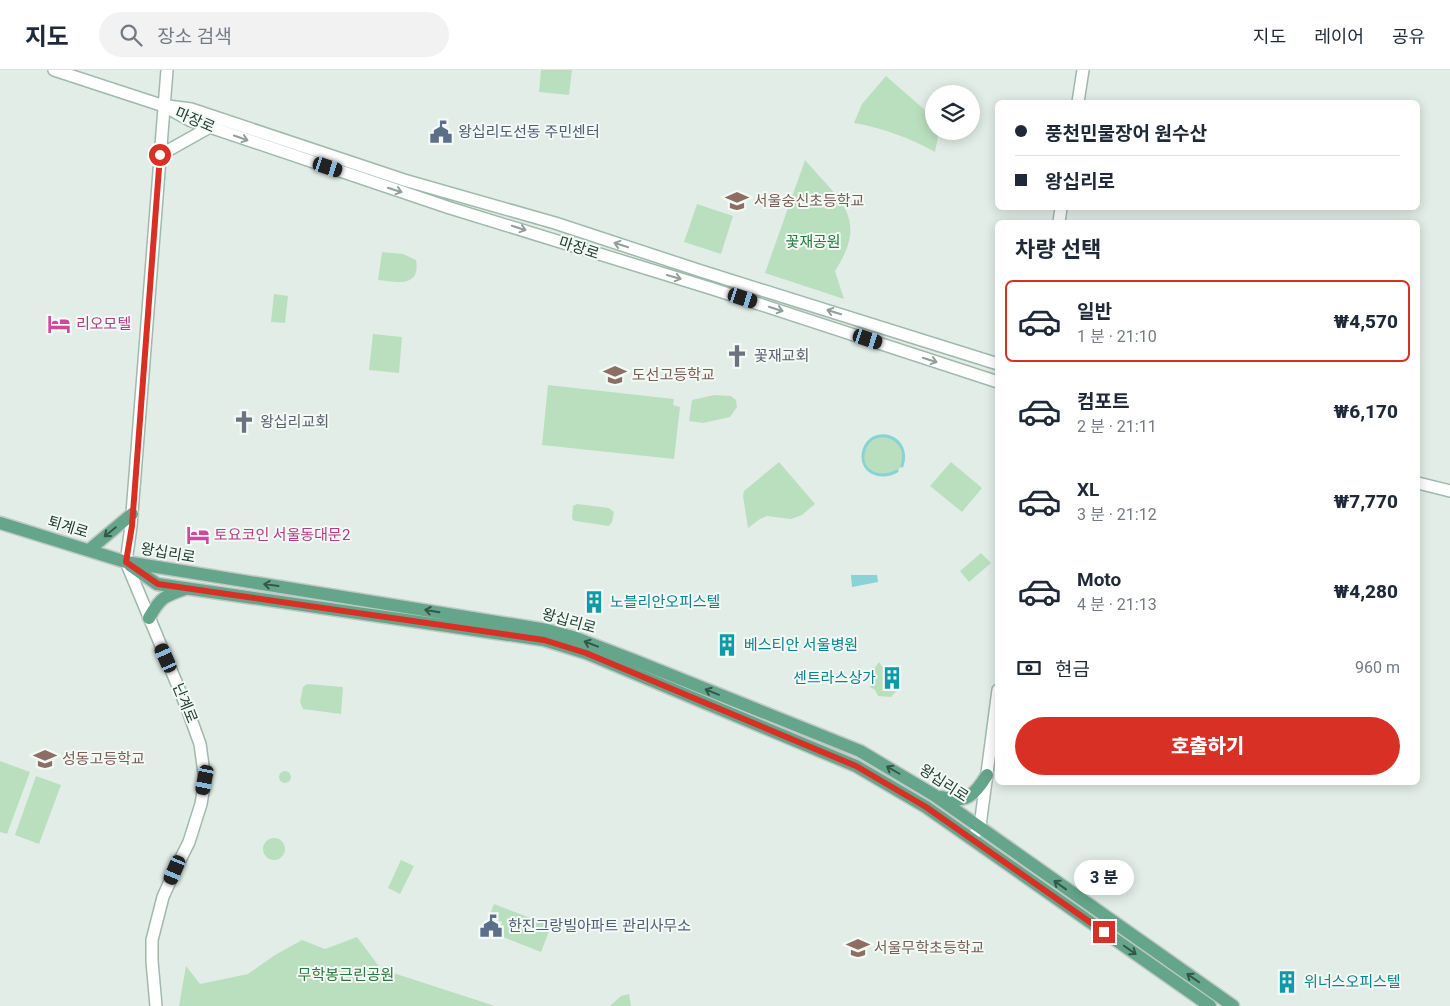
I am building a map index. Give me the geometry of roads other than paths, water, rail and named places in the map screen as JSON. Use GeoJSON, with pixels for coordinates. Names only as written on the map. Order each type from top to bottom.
{"type":"FeatureCollection","features":[{"type":"Feature","properties":{"kind":"main road","name":"마장로"},"geometry":{"type":"LineString","coordinates":[[54,70],[164,106],[189,120],[450,208],[728,294],[995,381]]}},
{"type":"Feature","properties":{"kind":"main road","name":"난계로"},"geometry":{"type":"LineString","coordinates":[[156,1006],[152,940],[163,897],[189,842],[201,804],[205,780],[200,744],[184,699],[126,562],[132,514],[167,70]]}},
{"type":"Feature","properties":{"kind":"main road"},"geometry":{"type":"LineString","coordinates":[[1078,100],[1083,70]]}},
{"type":"Feature","properties":{"kind":"main road","name":"마장로"},"geometry":{"type":"LineString","coordinates":[[164,106],[191,109],[404,180],[555,223],[750,287],[995,363]]}},
{"type":"Feature","properties":{"kind":"main road"},"geometry":{"type":"LineString","coordinates":[[160,155],[210,127]]}},
{"type":"Feature","properties":{"kind":"main road"},"geometry":{"type":"LineString","coordinates":[[1420,484],[1450,491]]}},
{"type":"Feature","properties":{"kind":"main road"},"geometry":{"type":"LineString","coordinates":[[88,550],[132,514]]}},
{"type":"Feature","properties":{"kind":"main road","name":"퇴계로"},"geometry":{"type":"LineString","coordinates":[[0,523],[126,562]]}},
{"type":"Feature","properties":{"kind":"main road","name":"왕십리로"},"geometry":{"type":"LineString","coordinates":[[126,562],[158,584],[544,640],[586,653],[856,766],[926,807],[972,838],[1210,1006]]}},
{"type":"Feature","properties":{"kind":"main road","name":"왕십리로"},"geometry":{"type":"LineString","coordinates":[[126,562],[547,630],[576,638],[734,700],[860,751],[910,780],[980,826],[1087,904],[1233,1006]]}},
{"type":"Feature","properties":{"kind":"main road"},"geometry":{"type":"LineString","coordinates":[[149,618],[157,604],[185,589]]}},
{"type":"Feature","properties":{"kind":"main road"},"geometry":{"type":"LineString","coordinates":[[729,713],[734,700]]}},
{"type":"Feature","properties":{"kind":"main road"},"geometry":{"type":"LineString","coordinates":[[972,838],[980,826],[995,713]]}},
{"type":"Feature","properties":{"kind":"main road"},"geometry":{"type":"LineString","coordinates":[[934,795],[960,801],[969,797],[978,789],[987,775]]}},
{"type":"Feature","properties":{"kind":"main road"},"geometry":{"type":"LineString","coordinates":[[902,793],[910,780]]}},
{"type":"Feature","properties":{"kind":"water"},"geometry":{"type":"Polygon","coordinates":[[[851,575],[877,575],[878,582],[852,587],[851,575]]]}},
{"type":"Feature","properties":{"kind":"waterway"},"geometry":{"type":"LineString","coordinates":[[897,471],[891,474],[878,475],[868,469],[864,464],[863,458],[868,442],[875,437],[882,436],[890,437],[896,441],[901,447],[904,456],[902,466]]}},
{"type":"Feature","properties":{"kind":"place","name":"왕십리도선동 주민센터"},"geometry":{"type":"Point","coordinates":[441,132]}},
{"type":"Feature","properties":{"kind":"place","name":"서울숭신초등학교"},"geometry":{"type":"Point","coordinates":[737,201]}},
{"type":"Feature","properties":{"kind":"place","name":"리오모텔"},"geometry":{"type":"Point","coordinates":[59,324]}},
{"type":"Feature","properties":{"kind":"place","name":"꽃재교회"},"geometry":{"type":"Point","coordinates":[737,356]}},
{"type":"Feature","properties":{"kind":"place","name":"도선고등학교"},"geometry":{"type":"Point","coordinates":[615,375]}},
{"type":"Feature","properties":{"kind":"place","name":"왕십리교회"},"geometry":{"type":"Point","coordinates":[244,422]}},
{"type":"Feature","properties":{"kind":"place","name":"토요코인 서울동대문2"},"geometry":{"type":"Point","coordinates":[198,535]}},
{"type":"Feature","properties":{"kind":"place","name":"노블리안오피스텔"},"geometry":{"type":"Point","coordinates":[594,602]}},
{"type":"Feature","properties":{"kind":"place","name":"베스티안 서울병원"},"geometry":{"type":"Point","coordinates":[727,645]}},
{"type":"Feature","properties":{"kind":"place","name":"센트라스상가"},"geometry":{"type":"Point","coordinates":[892,678]}},
{"type":"Feature","properties":{"kind":"place","name":"성동고등학교"},"geometry":{"type":"Point","coordinates":[45,759]}},
{"type":"Feature","properties":{"kind":"place","name":"한진그랑빌아파트 관리사무소"},"geometry":{"type":"Point","coordinates":[491,926]}},
{"type":"Feature","properties":{"kind":"place","name":"서울무학초등학교"},"geometry":{"type":"Point","coordinates":[858,948]}},
{"type":"Feature","properties":{"kind":"place","name":"위너스오피스텔"},"geometry":{"type":"Point","coordinates":[1287,982]}},
{"type":"Feature","properties":{"kind":"park label","name":"꽃재공원"},"geometry":{"type":"Point","coordinates":[813,242]}},
{"type":"Feature","properties":{"kind":"park label","name":"무학봉근린공원"},"geometry":{"type":"Point","coordinates":[346,975]}}]}
